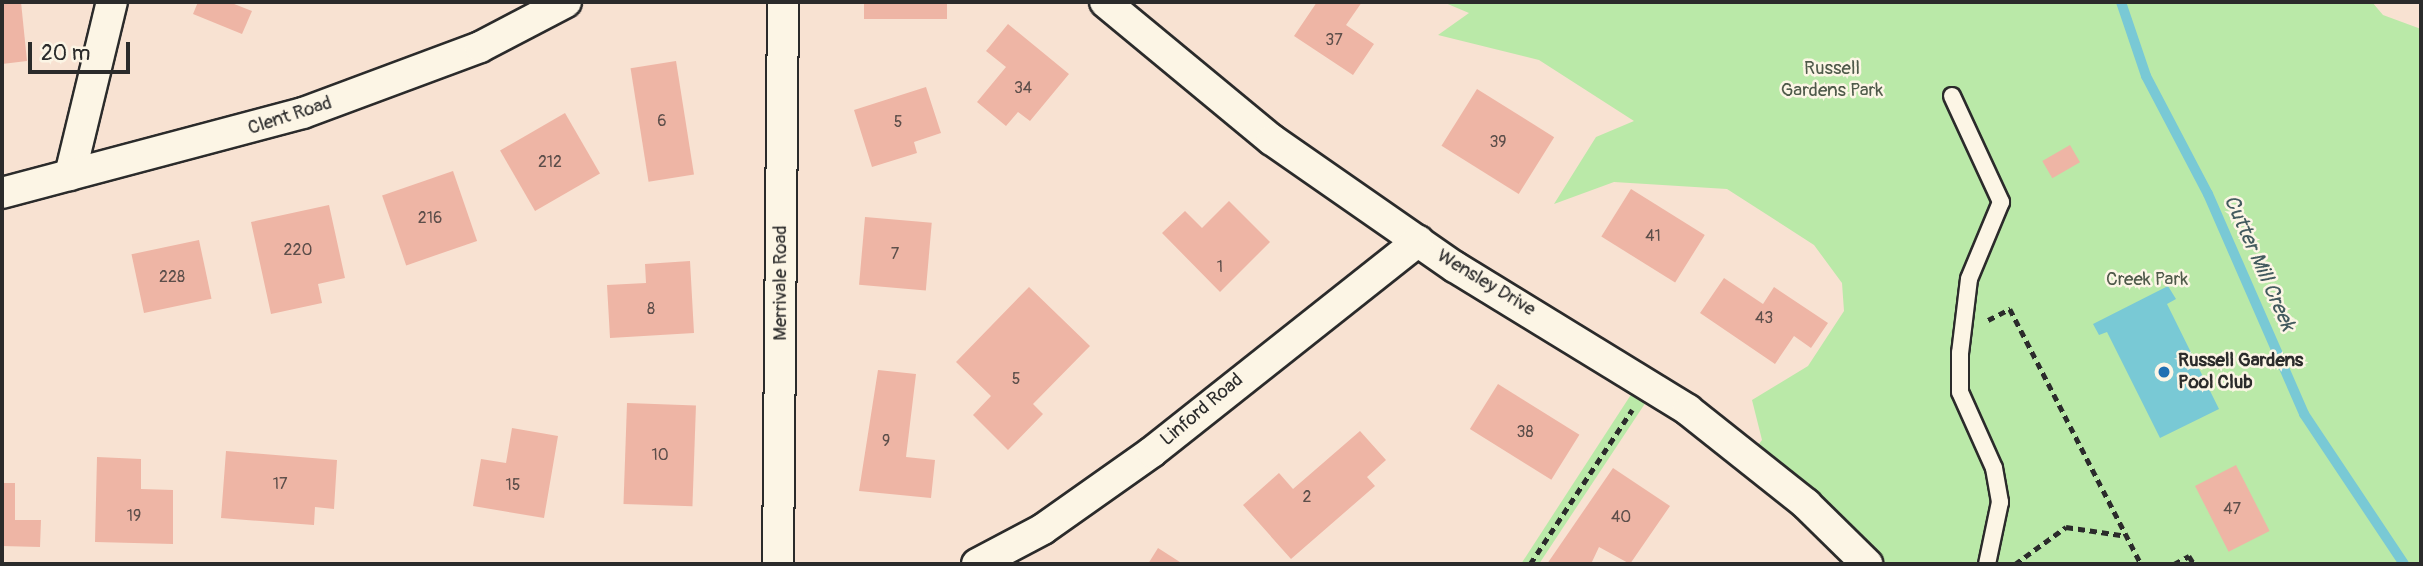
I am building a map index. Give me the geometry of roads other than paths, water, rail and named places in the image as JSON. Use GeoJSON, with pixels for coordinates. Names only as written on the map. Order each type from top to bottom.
{"type":"FeatureCollection","features":[{"type":"Feature","properties":{"kind":"street"},"geometry":{"type":"LineString","coordinates":[[70,175],[112,2]]}},
{"type":"Feature","properties":{"kind":"street","name":"Clent Road"},"geometry":{"type":"LineString","coordinates":[[2,193],[303,113],[480,47],[566,2]]}},
{"type":"Feature","properties":{"kind":"street","name":"Merrivale Road"},"geometry":{"type":"LineString","coordinates":[[778,564],[783,2]]}},
{"type":"Feature","properties":{"kind":"street","name":"Wensley Drive"},"geometry":{"type":"LineString","coordinates":[[1105,2],[1272,140],[1418,242],[1649,384],[1806,504],[1867,564]]}},
{"type":"Feature","properties":{"kind":"street","name":"Linford Road"},"geometry":{"type":"LineString","coordinates":[[977,564],[1043,529],[1153,452],[1418,242]]}},
{"type":"Feature","properties":{"kind":"lane"},"geometry":{"type":"LineString","coordinates":[[1952,96],[2001,201],[1969,279],[1962,333],[1960,392],[1994,468],[2000,502],[1987,564]]}},
{"type":"Feature","properties":{"kind":"water","name":"Russell Gardens Pool Club"},"geometry":{"type":"Polygon","coordinates":[[[2168,286],[2176,299],[2167,304],[2219,409],[2160,438],[2107,332],[2099,335],[2093,324],[2168,286]]]}},
{"type":"Feature","properties":{"kind":"waterway","name":"Cutter Mill Creek"},"geometry":{"type":"LineString","coordinates":[[2121,2],[2146,76],[2208,194],[2304,414],[2404,564]]}},
{"type":"Feature","properties":{"kind":"place","name":"Russell Gardens Pool Club"},"geometry":{"type":"Point","coordinates":[2164,372]}},
{"type":"Feature","properties":{"kind":"park label","name":"Russell Gardens Park"},"geometry":{"type":"Point","coordinates":[1832,80]}},
{"type":"Feature","properties":{"kind":"park label","name":"Creek Park"},"geometry":{"type":"Point","coordinates":[2147,280]}}]}
